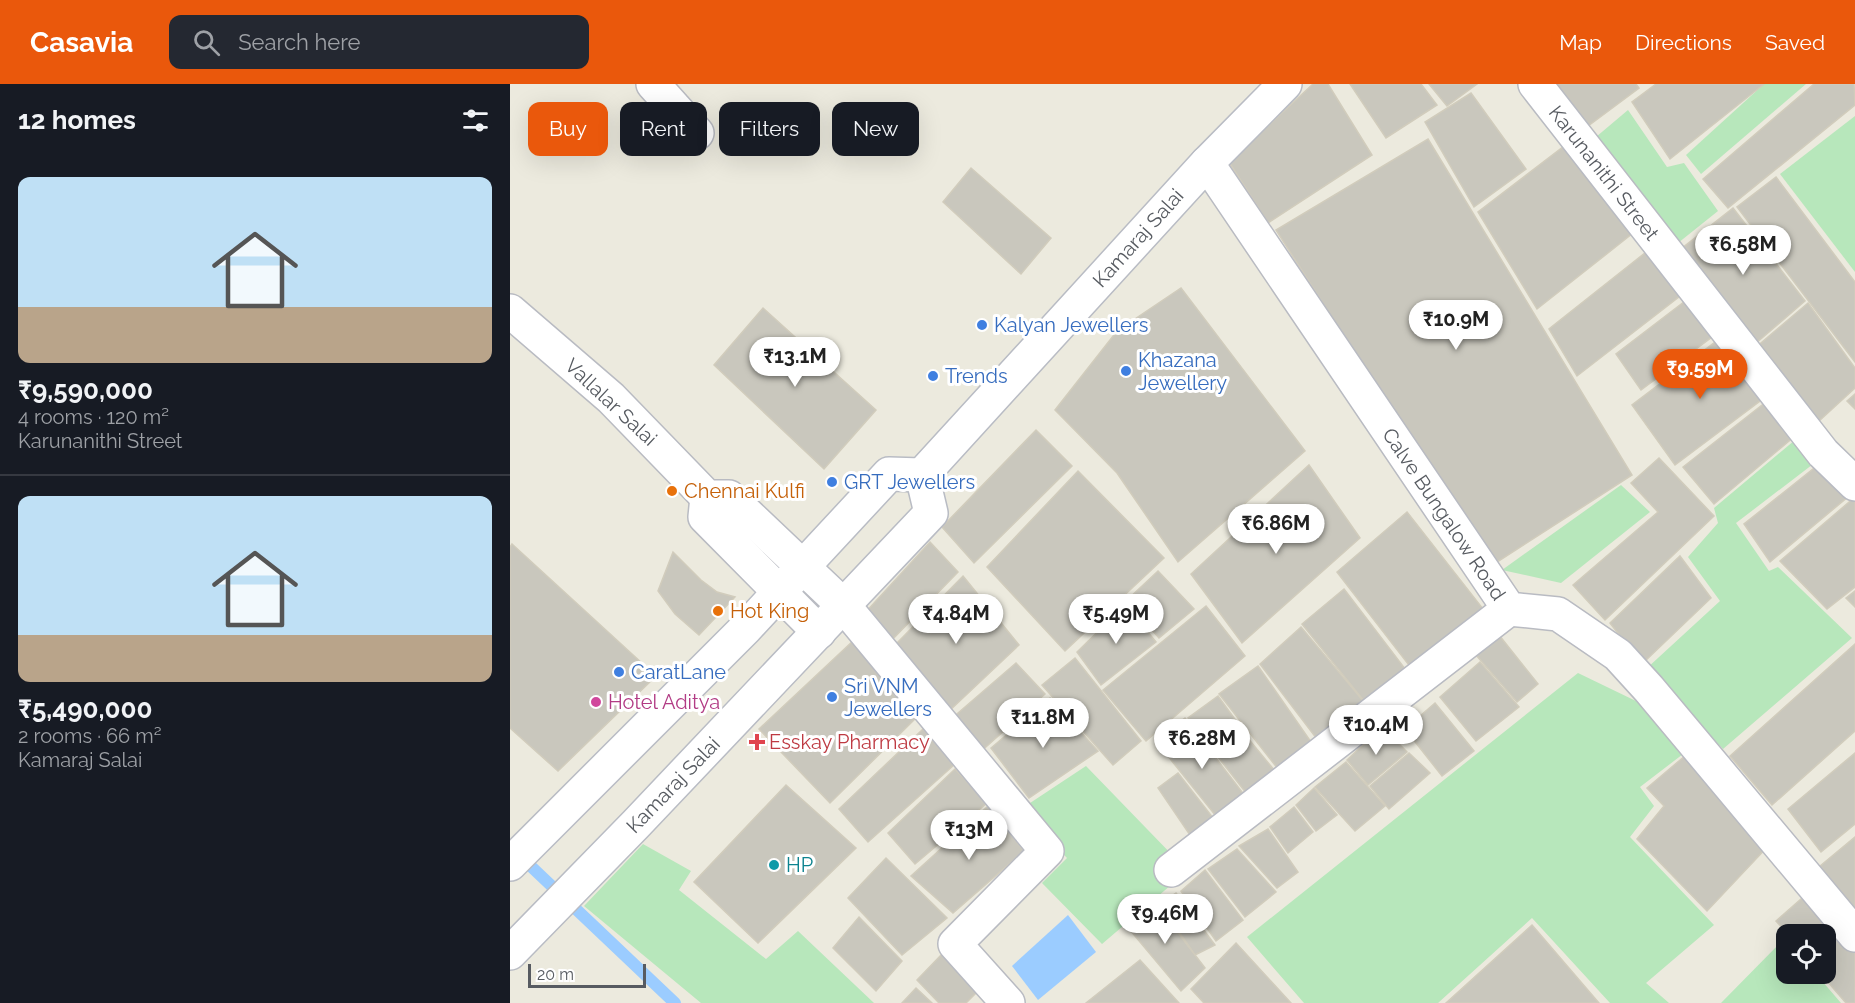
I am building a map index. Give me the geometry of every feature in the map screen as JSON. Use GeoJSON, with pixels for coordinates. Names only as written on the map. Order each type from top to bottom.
{"type":"FeatureCollection","features":[{"type":"Feature","properties":{"kind":"street"},"geometry":{"type":"LineString","coordinates":[[653,84],[669,102]]}},
{"type":"Feature","properties":{"kind":"street","name":"Kamaraj Salai"},"geometry":{"type":"LineString","coordinates":[[510,953],[636,824],[931,513],[922,475],[1207,163],[1286,84]]}},
{"type":"Feature","properties":{"kind":"street","name":"Karunanithi Street"},"geometry":{"type":"LineString","coordinates":[[1535,84],[1823,453],[1855,484]]}},
{"type":"Feature","properties":{"kind":"street","name":"Calve Bungalow Road"},"geometry":{"type":"LineString","coordinates":[[1207,163],[1509,609],[1558,614],[1618,655],[1855,935]]}},
{"type":"Feature","properties":{"kind":"street","name":"Vallalar Salai"},"geometry":{"type":"LineString","coordinates":[[510,311],[611,398],[707,497]]}},
{"type":"Feature","properties":{"kind":"street"},"geometry":{"type":"LineString","coordinates":[[510,864],[746,628],[889,474],[922,475]]}},
{"type":"Feature","properties":{"kind":"street"},"geometry":{"type":"LineString","coordinates":[[819,632],[705,518],[707,497],[729,497],[844,606],[1047,850],[955,945],[1008,1003]]}},
{"type":"Feature","properties":{"kind":"street"},"geometry":{"type":"LineString","coordinates":[[1171,870],[1509,609]]}},
{"type":"Feature","properties":{"kind":"green space"},"geometry":{"type":"Polygon","coordinates":[[[1764,84],[1806,84],[1701,174],[1686,155],[1764,84]]]}},
{"type":"Feature","properties":{"kind":"green space"},"geometry":{"type":"Polygon","coordinates":[[[1628,110],[1667,167],[1684,163],[1718,211],[1673,247],[1596,137],[1628,110]]]}},
{"type":"Feature","properties":{"kind":"green space"},"geometry":{"type":"Polygon","coordinates":[[[1855,116],[1855,272],[1780,174],[1855,116]]]}},
{"type":"Feature","properties":{"kind":"green space"},"geometry":{"type":"Polygon","coordinates":[[[1801,435],[1821,458],[1736,523],[1769,571],[1778,567],[1852,638],[1723,749],[1646,669],[1720,601],[1688,557],[1718,523],[1714,508],[1801,435]]]}},
{"type":"Feature","properties":{"kind":"green space"},"geometry":{"type":"Polygon","coordinates":[[[1621,485],[1650,512],[1561,583],[1502,570],[1621,485]]]}},
{"type":"Feature","properties":{"kind":"green space"},"geometry":{"type":"Polygon","coordinates":[[[1578,673],[1638,702],[1687,751],[1640,787],[1654,806],[1630,837],[1714,925],[1646,983],[1669,1003],[1610,1003],[1532,918],[1438,1003],[1304,1003],[1247,937],[1578,673]]]}},
{"type":"Feature","properties":{"kind":"green space"},"geometry":{"type":"Polygon","coordinates":[[[1086,766],[1177,860],[1171,885],[1102,944],[1042,883],[1067,858],[1021,809],[1086,766]]]}},
{"type":"Feature","properties":{"kind":"green space"},"geometry":{"type":"Polygon","coordinates":[[[643,844],[691,871],[679,890],[766,959],[798,931],[874,1003],[701,1003],[584,906],[643,844]]]}},
{"type":"Feature","properties":{"kind":"green space"},"geometry":{"type":"Polygon","coordinates":[[[1776,947],[1776,984],[1825,984],[1841,1003],[1721,1003],[1776,947]]]}},
{"type":"Feature","properties":{"kind":"water"},"geometry":{"type":"Polygon","coordinates":[[[1068,915],[1096,952],[1038,1000],[1012,966],[1068,915]]]}},
{"type":"Feature","properties":{"kind":"building"},"geometry":{"type":"Polygon","coordinates":[[[1313,84],[1328,84],[1372,155],[1268,223],[1229,162],[1313,84]]]}},
{"type":"Feature","properties":{"kind":"building"},"geometry":{"type":"Polygon","coordinates":[[[1350,84],[1421,84],[1437,105],[1386,138],[1350,84]]]}},
{"type":"Feature","properties":{"kind":"building"},"geometry":{"type":"Polygon","coordinates":[[[1429,84],[1477,84],[1447,106],[1429,84]]]}},
{"type":"Feature","properties":{"kind":"building"},"geometry":{"type":"Polygon","coordinates":[[[1544,84],[1636,84],[1639,88],[1580,132],[1544,84]]]}},
{"type":"Feature","properties":{"kind":"building"},"geometry":{"type":"Polygon","coordinates":[[[1656,84],[1764,84],[1670,159],[1632,102],[1656,84]]]}},
{"type":"Feature","properties":{"kind":"building"},"geometry":{"type":"Polygon","coordinates":[[[1814,84],[1854,84],[1855,105],[1728,208],[1703,179],[1814,84]]]}},
{"type":"Feature","properties":{"kind":"building"},"geometry":{"type":"Polygon","coordinates":[[[1471,93],[1526,169],[1474,207],[1425,122],[1471,93]]]}},
{"type":"Feature","properties":{"kind":"building"},"geometry":{"type":"Polygon","coordinates":[[[1428,139],[1632,475],[1491,566],[1276,230],[1428,139]]]}},
{"type":"Feature","properties":{"kind":"building"},"geometry":{"type":"Polygon","coordinates":[[[1572,140],[1642,226],[1537,309],[1478,212],[1572,140]]]}},
{"type":"Feature","properties":{"kind":"building"},"geometry":{"type":"Polygon","coordinates":[[[971,168],[1051,238],[1021,274],[943,202],[971,168]]]}},
{"type":"Feature","properties":{"kind":"building"},"geometry":{"type":"Polygon","coordinates":[[[1776,177],[1855,282],[1855,362],[1737,207],[1776,177]]]}},
{"type":"Feature","properties":{"kind":"building"},"geometry":{"type":"Polygon","coordinates":[[[1733,208],[1805,301],[1755,344],[1681,249],[1733,208]]]}},
{"type":"Feature","properties":{"kind":"building"},"geometry":{"type":"Polygon","coordinates":[[[1655,245],[1689,289],[1577,376],[1549,329],[1655,245]]]}},
{"type":"Feature","properties":{"kind":"building"},"geometry":{"type":"Polygon","coordinates":[[[1181,288],[1305,451],[1178,562],[1117,473],[1055,410],[1117,331],[1181,288]]]}},
{"type":"Feature","properties":{"kind":"building"},"geometry":{"type":"Polygon","coordinates":[[[1693,295],[1720,331],[1641,390],[1616,354],[1693,295]]]}},
{"type":"Feature","properties":{"kind":"building"},"geometry":{"type":"Polygon","coordinates":[[[1808,303],[1855,368],[1855,388],[1818,422],[1755,348],[1808,303]]]}},
{"type":"Feature","properties":{"kind":"building"},"geometry":{"type":"Polygon","coordinates":[[[763,308],[876,410],[824,469],[714,365],[763,308]]]}},
{"type":"Feature","properties":{"kind":"building"},"geometry":{"type":"Polygon","coordinates":[[[1723,336],[1768,395],[1675,465],[1632,405],[1723,336]]]}},
{"type":"Feature","properties":{"kind":"building"},"geometry":{"type":"Polygon","coordinates":[[[1855,394],[1855,409],[1847,401],[1855,394]]]}},
{"type":"Feature","properties":{"kind":"building"},"geometry":{"type":"Polygon","coordinates":[[[1771,398],[1801,431],[1714,504],[1683,467],[1771,398]]]}},
{"type":"Feature","properties":{"kind":"building"},"geometry":{"type":"Polygon","coordinates":[[[1036,430],[1072,466],[974,563],[942,527],[1036,430]]]}},
{"type":"Feature","properties":{"kind":"building"},"geometry":{"type":"Polygon","coordinates":[[[1659,458],[1714,516],[1605,620],[1573,585],[1658,512],[1631,483],[1659,458]]]}},
{"type":"Feature","properties":{"kind":"building"},"geometry":{"type":"Polygon","coordinates":[[[1823,461],[1855,491],[1770,562],[1744,524],[1823,461]]]}},
{"type":"Feature","properties":{"kind":"building"},"geometry":{"type":"Polygon","coordinates":[[[1309,465],[1360,538],[1242,643],[1191,574],[1309,465]]]}},
{"type":"Feature","properties":{"kind":"building"},"geometry":{"type":"Polygon","coordinates":[[[1078,471],[1164,558],[1065,651],[987,567],[1078,471]]]}},
{"type":"Feature","properties":{"kind":"building"},"geometry":{"type":"Polygon","coordinates":[[[1855,497],[1855,587],[1827,609],[1780,561],[1855,497]]]}},
{"type":"Feature","properties":{"kind":"building"},"geometry":{"type":"Polygon","coordinates":[[[1407,512],[1487,614],[1412,669],[1337,572],[1407,512]]]}},
{"type":"Feature","properties":{"kind":"building"},"geometry":{"type":"Polygon","coordinates":[[[930,542],[958,572],[890,642],[864,614],[930,542]]]}},
{"type":"Feature","properties":{"kind":"building"},"geometry":{"type":"Polygon","coordinates":[[[512,544],[656,676],[558,771],[510,728],[510,547],[512,544]]]}},
{"type":"Feature","properties":{"kind":"building"},"geometry":{"type":"Polygon","coordinates":[[[673,552],[701,580],[717,592],[735,597],[699,635],[675,614],[658,591],[673,552]]]}},
{"type":"Feature","properties":{"kind":"building"},"geometry":{"type":"Polygon","coordinates":[[[1680,556],[1711,598],[1642,664],[1610,623],[1680,556]]]}},
{"type":"Feature","properties":{"kind":"building"},"geometry":{"type":"Polygon","coordinates":[[[1158,571],[1194,609],[1159,638],[1126,601],[1158,571]]]}},
{"type":"Feature","properties":{"kind":"building"},"geometry":{"type":"Polygon","coordinates":[[[963,576],[1019,645],[946,714],[893,647],[963,576]]]}},
{"type":"Feature","properties":{"kind":"building"},"geometry":{"type":"Polygon","coordinates":[[[1344,589],[1409,674],[1368,706],[1302,624],[1344,589]]]}},
{"type":"Feature","properties":{"kind":"building"},"geometry":{"type":"Polygon","coordinates":[[[1855,591],[1855,607],[1846,598],[1855,591]]]}},
{"type":"Feature","properties":{"kind":"building"},"geometry":{"type":"Polygon","coordinates":[[[1125,605],[1156,642],[1101,685],[1077,652],[1125,605]]]}},
{"type":"Feature","properties":{"kind":"building"},"geometry":{"type":"Polygon","coordinates":[[[1206,606],[1245,656],[1146,741],[1103,690],[1206,606]]]}},
{"type":"Feature","properties":{"kind":"building"},"geometry":{"type":"Polygon","coordinates":[[[1301,627],[1370,709],[1320,743],[1260,664],[1301,627]]]}},
{"type":"Feature","properties":{"kind":"building"},"geometry":{"type":"Polygon","coordinates":[[[1499,635],[1538,684],[1517,702],[1476,655],[1499,635]]]}},
{"type":"Feature","properties":{"kind":"building"},"geometry":{"type":"Polygon","coordinates":[[[855,639],[920,714],[830,803],[759,729],[855,639]]]}},
{"type":"Feature","properties":{"kind":"building"},"geometry":{"type":"Polygon","coordinates":[[[1855,644],[1855,731],[1772,805],[1730,756],[1855,644]]]}},
{"type":"Feature","properties":{"kind":"building"},"geometry":{"type":"Polygon","coordinates":[[[1075,658],[1141,741],[1113,765],[1042,685],[1075,658]]]}},
{"type":"Feature","properties":{"kind":"building"},"geometry":{"type":"Polygon","coordinates":[[[1480,662],[1519,707],[1476,741],[1440,697],[1480,662]]]}},
{"type":"Feature","properties":{"kind":"building"},"geometry":{"type":"Polygon","coordinates":[[[1016,663],[1045,694],[977,755],[951,719],[1016,663]]]}},
{"type":"Feature","properties":{"kind":"building"},"geometry":{"type":"Polygon","coordinates":[[[1258,666],[1316,749],[1282,774],[1219,694],[1258,666]]]}},
{"type":"Feature","properties":{"kind":"building"},"geometry":{"type":"Polygon","coordinates":[[[1218,696],[1242,729],[1216,753],[1188,718],[1218,696]]]}},
{"type":"Feature","properties":{"kind":"building"},"geometry":{"type":"Polygon","coordinates":[[[1050,698],[1098,751],[1029,798],[991,748],[1050,698]]]}},
{"type":"Feature","properties":{"kind":"building"},"geometry":{"type":"Polygon","coordinates":[[[1435,703],[1474,751],[1442,776],[1405,729],[1435,703]]]}},
{"type":"Feature","properties":{"kind":"building"},"geometry":{"type":"Polygon","coordinates":[[[1185,718],[1249,801],[1220,821],[1155,740],[1185,718]]]}},
{"type":"Feature","properties":{"kind":"building"},"geometry":{"type":"Polygon","coordinates":[[[1382,727],[1407,752],[1368,785],[1347,760],[1382,727]]]}},
{"type":"Feature","properties":{"kind":"building"},"geometry":{"type":"Polygon","coordinates":[[[923,729],[955,764],[868,842],[839,809],[923,729]]]}},
{"type":"Feature","properties":{"kind":"building"},"geometry":{"type":"Polygon","coordinates":[[[1242,731],[1279,776],[1250,798],[1218,757],[1242,731]]]}},
{"type":"Feature","properties":{"kind":"building"},"geometry":{"type":"Polygon","coordinates":[[[1692,750],[1771,843],[1707,911],[1637,839],[1664,806],[1647,788],[1692,750]]]}},
{"type":"Feature","properties":{"kind":"building"},"geometry":{"type":"Polygon","coordinates":[[[1409,753],[1430,773],[1389,809],[1370,786],[1409,753]]]}},
{"type":"Feature","properties":{"kind":"building"},"geometry":{"type":"Polygon","coordinates":[[[1855,753],[1855,824],[1821,852],[1788,809],[1855,753]]]}},
{"type":"Feature","properties":{"kind":"building"},"geometry":{"type":"Polygon","coordinates":[[[1346,762],[1385,806],[1355,831],[1315,787],[1346,762]]]}},
{"type":"Feature","properties":{"kind":"building"},"geometry":{"type":"Polygon","coordinates":[[[955,769],[987,803],[915,864],[888,833],[955,769]]]}},
{"type":"Feature","properties":{"kind":"building"},"geometry":{"type":"Polygon","coordinates":[[[1178,773],[1217,823],[1192,838],[1158,788],[1178,773]]]}},
{"type":"Feature","properties":{"kind":"building","name":"HP"},"geometry":{"type":"Polygon","coordinates":[[[786,785],[856,848],[758,943],[694,882],[786,785]]]}},
{"type":"Feature","properties":{"kind":"building"},"geometry":{"type":"Polygon","coordinates":[[[1314,788],[1337,815],[1316,831],[1296,805],[1314,788]]]}},
{"type":"Feature","properties":{"kind":"building"},"geometry":{"type":"Polygon","coordinates":[[[988,806],[1024,851],[953,913],[911,876],[988,806]]]}},
{"type":"Feature","properties":{"kind":"building"},"geometry":{"type":"Polygon","coordinates":[[[1294,807],[1313,832],[1288,853],[1270,827],[1294,807]]]}},
{"type":"Feature","properties":{"kind":"building"},"geometry":{"type":"Polygon","coordinates":[[[1268,829],[1298,872],[1277,888],[1239,846],[1268,829]]]}},
{"type":"Feature","properties":{"kind":"building"},"geometry":{"type":"Polygon","coordinates":[[[1855,837],[1855,913],[1820,866],[1855,837]]]}},
{"type":"Feature","properties":{"kind":"building"},"geometry":{"type":"Polygon","coordinates":[[[1237,849],[1276,892],[1245,917],[1208,869],[1237,849]]]}},
{"type":"Feature","properties":{"kind":"building"},"geometry":{"type":"Polygon","coordinates":[[[886,858],[947,918],[902,955],[848,898],[886,858]]]}},
{"type":"Feature","properties":{"kind":"building"},"geometry":{"type":"Polygon","coordinates":[[[1205,870],[1243,920],[1216,941],[1181,891],[1205,870]]]}},
{"type":"Feature","properties":{"kind":"building"},"geometry":{"type":"Polygon","coordinates":[[[1810,891],[1855,944],[1855,1003],[1846,1003],[1830,984],[1836,984],[1836,924],[1779,924],[1776,921],[1810,891]]]}},
{"type":"Feature","properties":{"kind":"building"},"geometry":{"type":"Polygon","coordinates":[[[1176,893],[1215,945],[1195,955],[1160,904],[1176,893]]]}},
{"type":"Feature","properties":{"kind":"building"},"geometry":{"type":"Polygon","coordinates":[[[1152,899],[1205,968],[1181,991],[1125,924],[1152,899]]]}},
{"type":"Feature","properties":{"kind":"building"},"geometry":{"type":"Polygon","coordinates":[[[859,917],[902,961],[876,991],[833,948],[859,917]]]}},
{"type":"Feature","properties":{"kind":"building"},"geometry":{"type":"Polygon","coordinates":[[[1532,925],[1599,1003],[1446,1003],[1532,925]]]}},
{"type":"Feature","properties":{"kind":"building"},"geometry":{"type":"Polygon","coordinates":[[[1236,943],[1291,1003],[1204,1003],[1191,989],[1236,943]]]}},
{"type":"Feature","properties":{"kind":"building"},"geometry":{"type":"Polygon","coordinates":[[[942,954],[979,990],[966,1003],[939,1003],[917,980],[942,954]]]}},
{"type":"Feature","properties":{"kind":"building"},"geometry":{"type":"Polygon","coordinates":[[[1140,960],[1179,1003],[1086,1003],[1140,960]]]}},
{"type":"Feature","properties":{"kind":"building"},"geometry":{"type":"Polygon","coordinates":[[[916,988],[932,1003],[902,1003],[916,988]]]}},
{"type":"Feature","properties":{"kind":"waterway"},"geometry":{"type":"LineString","coordinates":[[520,856],[675,1003]]}},
{"type":"Feature","properties":{"kind":"place","name":"Kalyan Jewellers"},"geometry":{"type":"Point","coordinates":[982,325]}},
{"type":"Feature","properties":{"kind":"place","name":"Khazana Jewellery"},"geometry":{"type":"Point","coordinates":[1126,371]}},
{"type":"Feature","properties":{"kind":"place","name":"Trends"},"geometry":{"type":"Point","coordinates":[933,376]}},
{"type":"Feature","properties":{"kind":"place","name":"GRT Jewellers"},"geometry":{"type":"Point","coordinates":[832,482]}},
{"type":"Feature","properties":{"kind":"place","name":"Chennai Kulfi"},"geometry":{"type":"Point","coordinates":[672,491]}},
{"type":"Feature","properties":{"kind":"place","name":"Hot King"},"geometry":{"type":"Point","coordinates":[718,611]}},
{"type":"Feature","properties":{"kind":"place","name":"CaratLane"},"geometry":{"type":"Point","coordinates":[619,672]}},
{"type":"Feature","properties":{"kind":"place","name":"Sri VNM Jewellers"},"geometry":{"type":"Point","coordinates":[832,697]}},
{"type":"Feature","properties":{"kind":"place","name":"Hotel Aditya"},"geometry":{"type":"Point","coordinates":[596,702]}},
{"type":"Feature","properties":{"kind":"place","name":"Esskay Pharmacy"},"geometry":{"type":"Point","coordinates":[757,742]}},
{"type":"Feature","properties":{"kind":"place","name":"HP"},"geometry":{"type":"Point","coordinates":[774,865]}}]}
